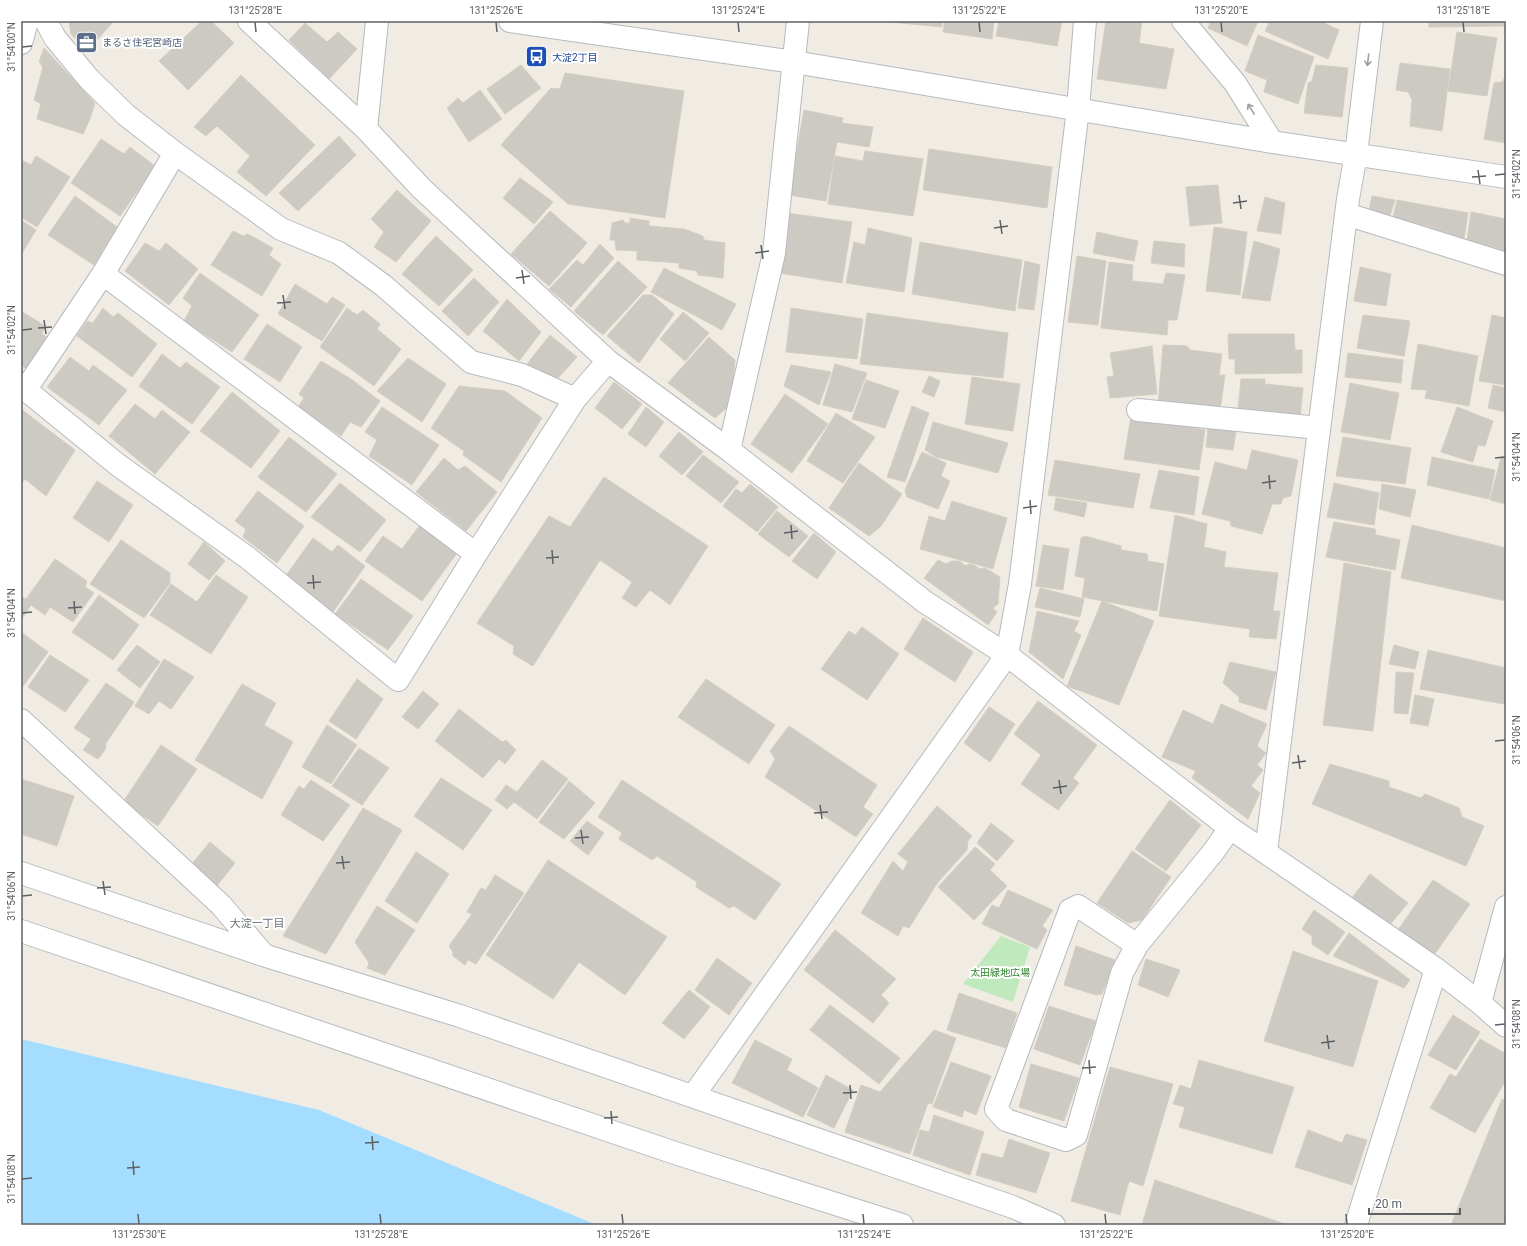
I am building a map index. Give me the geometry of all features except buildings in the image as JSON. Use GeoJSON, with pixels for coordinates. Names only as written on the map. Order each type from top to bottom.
{"type":"FeatureCollection","features":[{"type":"Feature","properties":{"kind":"street"},"geometry":{"type":"LineString","coordinates":[[21,44],[27,21]]}},
{"type":"Feature","properties":{"kind":"street"},"geometry":{"type":"LineString","coordinates":[[46,21],[55,38],[89,79],[126,115],[175,153],[281,229],[339,253],[384,286],[471,362],[522,375],[575,399]]}},
{"type":"Feature","properties":{"kind":"street"},"geometry":{"type":"LineString","coordinates":[[249,21],[366,129],[422,189],[608,361],[730,450],[925,602],[1007,655],[1230,828],[1436,969],[1480,1003],[1506,1026]]}},
{"type":"Feature","properties":{"kind":"street"},"geometry":{"type":"LineString","coordinates":[[366,129],[376,21]]}},
{"type":"Feature","properties":{"kind":"street"},"geometry":{"type":"LineString","coordinates":[[510,21],[794,62],[1078,108],[1272,142],[1506,177]]}},
{"type":"Feature","properties":{"kind":"street"},"geometry":{"type":"LineString","coordinates":[[730,450],[774,253],[798,21]]}},
{"type":"Feature","properties":{"kind":"street"},"geometry":{"type":"LineString","coordinates":[[692,1096],[1007,655],[1020,584],[1078,108],[1086,21]]}},
{"type":"Feature","properties":{"kind":"street"},"geometry":{"type":"LineString","coordinates":[[1182,21],[1235,83],[1272,142]]}},
{"type":"Feature","properties":{"kind":"street"},"geometry":{"type":"LineString","coordinates":[[1266,852],[1346,214],[1356,154],[1372,21]]}},
{"type":"Feature","properties":{"kind":"street"},"geometry":{"type":"LineString","coordinates":[[175,153],[103,274],[23,387],[118,465],[248,558],[398,680],[575,399],[608,361]]}},
{"type":"Feature","properties":{"kind":"street"},"geometry":{"type":"LineString","coordinates":[[1346,214],[1506,264]]}},
{"type":"Feature","properties":{"kind":"street"},"geometry":{"type":"LineString","coordinates":[[103,274],[476,554]]}},
{"type":"Feature","properties":{"kind":"street"},"geometry":{"type":"LineString","coordinates":[[1138,410],[1319,428]]}},
{"type":"Feature","properties":{"kind":"street"},"geometry":{"type":"LineString","coordinates":[[21,720],[221,905],[263,955]]}},
{"type":"Feature","properties":{"kind":"street"},"geometry":{"type":"LineString","coordinates":[[1137,945],[1078,906],[1070,910],[996,1108],[1006,1120],[1066,1140],[1076,1135],[1122,973],[1137,945],[1214,851],[1230,828]]}},
{"type":"Feature","properties":{"kind":"street"},"geometry":{"type":"LineString","coordinates":[[21,873],[263,955],[460,1016],[1013,1207],[1054,1225]]}},
{"type":"Feature","properties":{"kind":"street"},"geometry":{"type":"LineString","coordinates":[[1480,1003],[1506,907]]}},
{"type":"Feature","properties":{"kind":"street"},"geometry":{"type":"LineString","coordinates":[[21,931],[678,1154],[902,1225]]}},
{"type":"Feature","properties":{"kind":"street"},"geometry":{"type":"LineString","coordinates":[[1356,1225],[1436,969]]}},
{"type":"Feature","properties":{"kind":"green space","name":"太田緑地広場"},"geometry":{"type":"Polygon","coordinates":[[[1001,936],[1030,947],[1013,1002],[963,984],[1001,936]]]}},
{"type":"Feature","properties":{"kind":"water"},"geometry":{"type":"Polygon","coordinates":[[[21,1039],[319,1110],[597,1225],[21,1225],[21,1039]]]}},
{"type":"Feature","properties":{"kind":"place","name":"まるさ住宅宮崎店"},"geometry":{"type":"Point","coordinates":[87,42]}},
{"type":"Feature","properties":{"kind":"place","name":"大淀2丁目"},"geometry":{"type":"Point","coordinates":[537,57]}},
{"type":"Feature","properties":{"kind":"district","name":"大淀一丁目"},"geometry":{"type":"Point","coordinates":[257,923]}}]}
